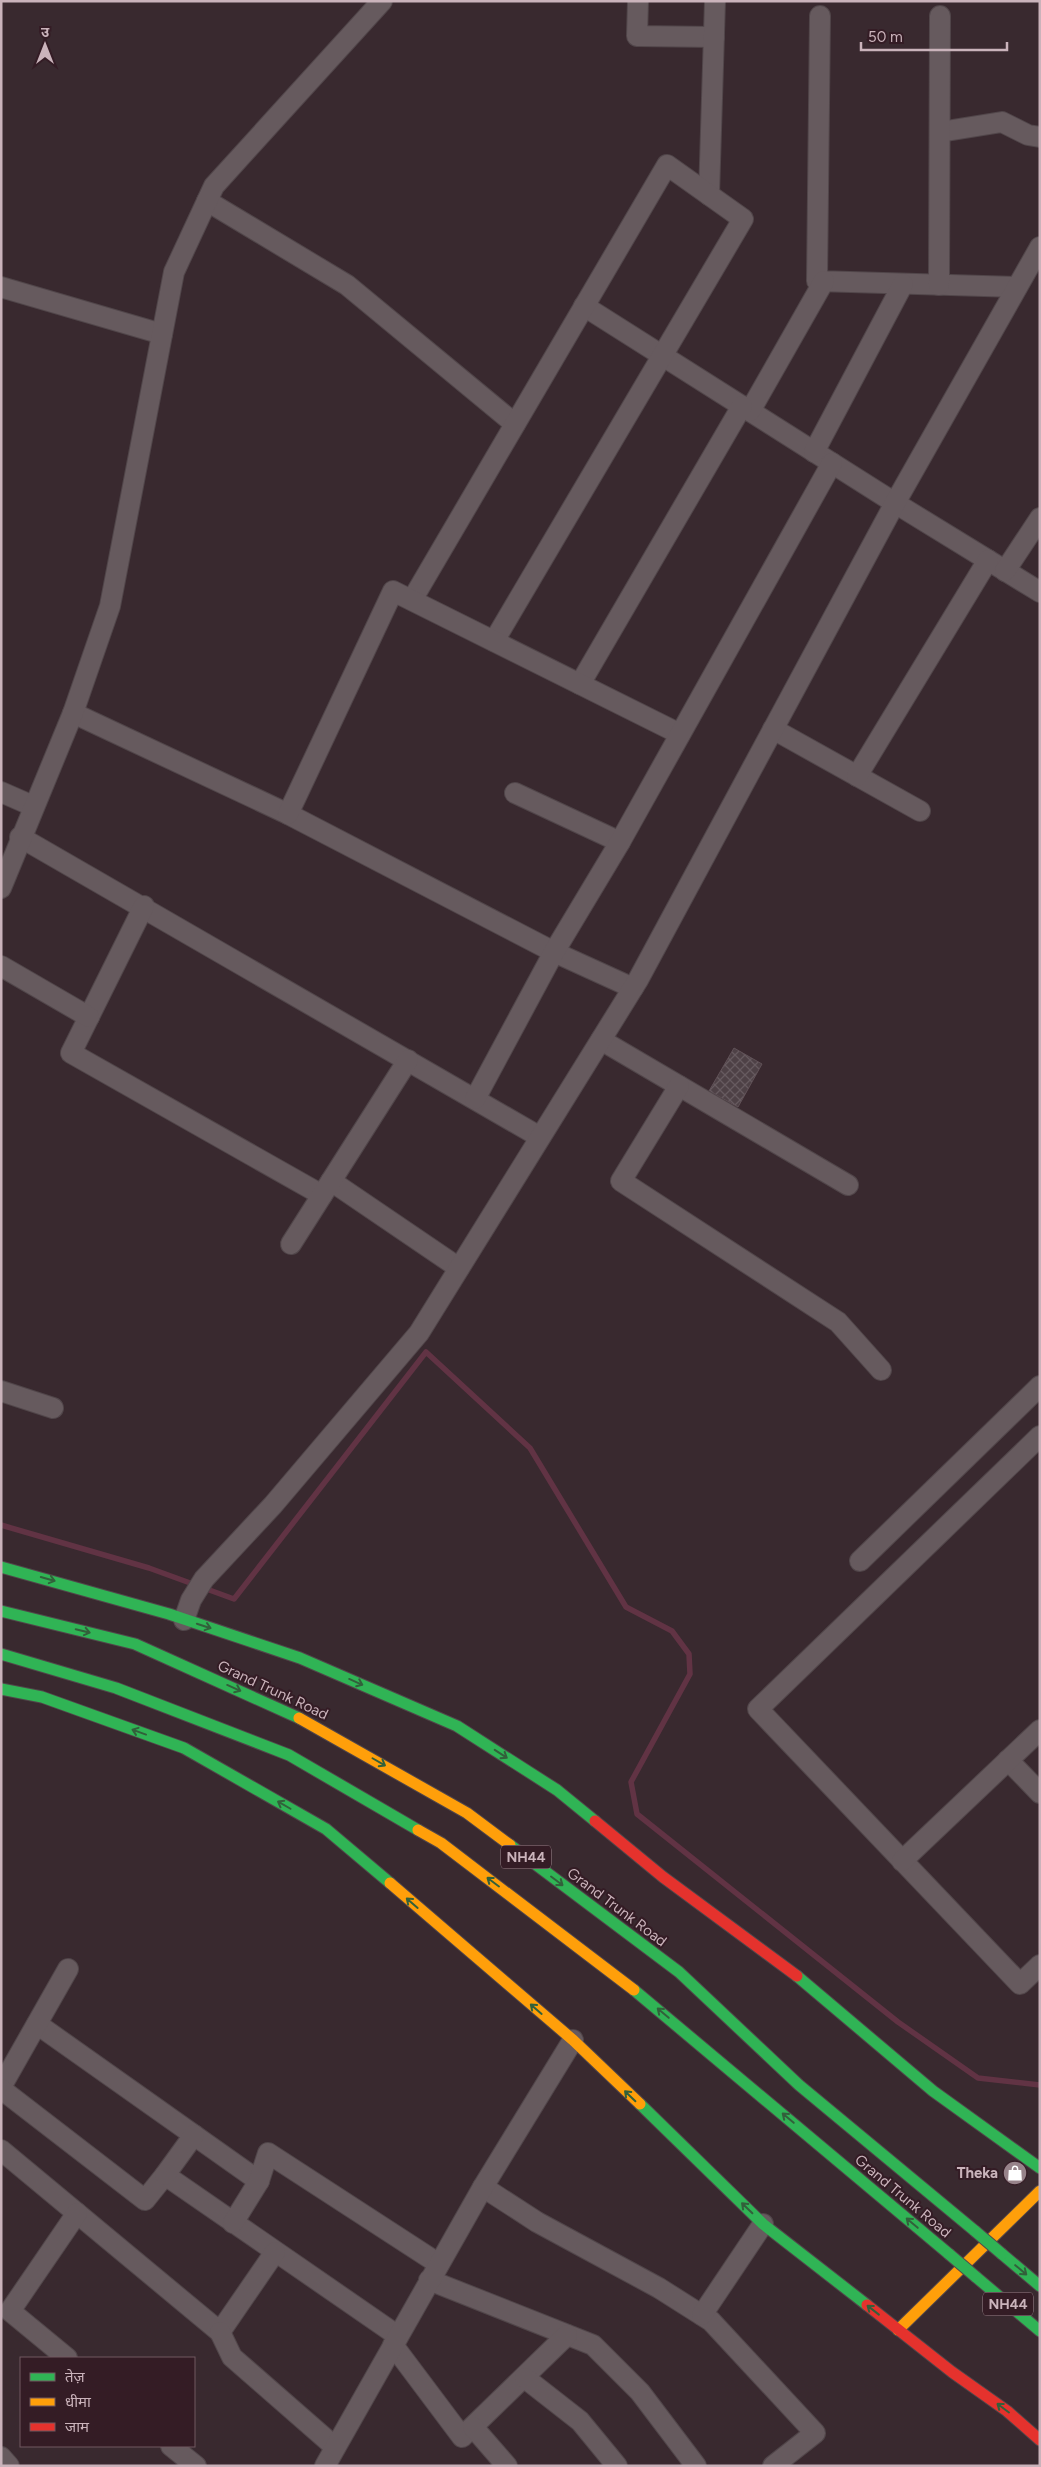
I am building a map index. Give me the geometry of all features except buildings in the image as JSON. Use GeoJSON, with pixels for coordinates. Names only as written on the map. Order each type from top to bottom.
{"type":"FeatureCollection","features":[{"type":"Feature","properties":{"kind":"main road"},"geometry":{"type":"LineString","coordinates":[[1,1567],[184,1620],[300,1658],[457,1726],[557,1790],[663,1877],[782,1964],[932,2091],[1040,2168]]}},
{"type":"Feature","properties":{"kind":"main road","name":"Grand Trunk Road"},"geometry":{"type":"LineString","coordinates":[[1,1611],[135,1644],[309,1722],[467,1813],[679,1972],[799,2084],[1040,2286]]}},
{"type":"Feature","properties":{"kind":"main road","name":"Grand Trunk Road"},"geometry":{"type":"LineString","coordinates":[[1,1654],[116,1688],[289,1755],[441,1843],[651,2003],[1040,2331]]}},
{"type":"Feature","properties":{"kind":"main road"},"geometry":{"type":"LineString","coordinates":[[1,1689],[42,1697],[184,1748],[326,1829],[573,2040],[763,2224],[898,2330],[1007,2411],[1040,2440]]}},
{"type":"Feature","properties":{"kind":"main road"},"geometry":{"type":"LineString","coordinates":[[898,2330],[942,2284],[1006,2226],[1040,2191]]}},
{"type":"Feature","properties":{"kind":"street"},"geometry":{"type":"LineString","coordinates":[[1,888],[20,836],[73,713],[110,606],[174,272],[214,186],[382,1]]}},
{"type":"Feature","properties":{"kind":"street"},"geometry":{"type":"LineString","coordinates":[[638,1],[637,36],[714,37]]}},
{"type":"Feature","properties":{"kind":"street"},"geometry":{"type":"LineString","coordinates":[[710,196],[715,1]]}},
{"type":"Feature","properties":{"kind":"street"},"geometry":{"type":"LineString","coordinates":[[820,16],[817,281],[1017,287]]}},
{"type":"Feature","properties":{"kind":"street"},"geometry":{"type":"LineString","coordinates":[[939,285],[940,16]]}},
{"type":"Feature","properties":{"kind":"street"},"geometry":{"type":"LineString","coordinates":[[940,132],[1002,122],[1028,135],[1040,137]]}},
{"type":"Feature","properties":{"kind":"street"},"geometry":{"type":"LineString","coordinates":[[412,600],[667,165],[743,219],[494,641]]}},
{"type":"Feature","properties":{"kind":"street"},"geometry":{"type":"LineString","coordinates":[[207,201],[347,286],[515,424]]}},
{"type":"Feature","properties":{"kind":"street"},"geometry":{"type":"LineString","coordinates":[[184,1620],[191,1600],[204,1579],[273,1504],[419,1333],[633,988],[895,504],[1040,247]]}},
{"type":"Feature","properties":{"kind":"street"},"geometry":{"type":"LineString","coordinates":[[580,684],[824,281]]}},
{"type":"Feature","properties":{"kind":"street"},"geometry":{"type":"LineString","coordinates":[[814,452],[903,284]]}},
{"type":"Feature","properties":{"kind":"street"},"geometry":{"type":"LineString","coordinates":[[1,288],[162,334]]}},
{"type":"Feature","properties":{"kind":"street"},"geometry":{"type":"LineString","coordinates":[[584,306],[895,504],[1040,592]]}},
{"type":"Feature","properties":{"kind":"street"},"geometry":{"type":"LineString","coordinates":[[475,1099],[554,952],[620,842],[832,463]]}},
{"type":"Feature","properties":{"kind":"street"},"geometry":{"type":"LineString","coordinates":[[857,776],[996,566],[1040,518]]}},
{"type":"Feature","properties":{"kind":"street"},"geometry":{"type":"LineString","coordinates":[[288,814],[393,590],[680,734]]}},
{"type":"Feature","properties":{"kind":"street"},"geometry":{"type":"LineString","coordinates":[[73,713],[288,814],[554,952],[633,988]]}},
{"type":"Feature","properties":{"kind":"street"},"geometry":{"type":"LineString","coordinates":[[773,729],[920,811]]}},
{"type":"Feature","properties":{"kind":"street"},"geometry":{"type":"LineString","coordinates":[[1,792],[34,806]]}},
{"type":"Feature","properties":{"kind":"street"},"geometry":{"type":"LineString","coordinates":[[514,793],[620,842]]}},
{"type":"Feature","properties":{"kind":"street"},"geometry":{"type":"LineString","coordinates":[[20,836],[144,906],[540,1137]]}},
{"type":"Feature","properties":{"kind":"street"},"geometry":{"type":"LineString","coordinates":[[144,906],[71,1053],[326,1188],[459,1268]]}},
{"type":"Feature","properties":{"kind":"street"},"geometry":{"type":"LineString","coordinates":[[1,966],[89,1017]]}},
{"type":"Feature","properties":{"kind":"street"},"geometry":{"type":"LineString","coordinates":[[601,1040],[848,1186]]}},
{"type":"Feature","properties":{"kind":"street"},"geometry":{"type":"LineString","coordinates":[[291,1244],[408,1060]]}},
{"type":"Feature","properties":{"kind":"street"},"geometry":{"type":"LineString","coordinates":[[679,1086],[621,1181],[838,1322],[881,1370]]}},
{"type":"Feature","properties":{"kind":"street"},"geometry":{"type":"LineString","coordinates":[[860,1561],[1040,1386]]}},
{"type":"Feature","properties":{"kind":"street"},"geometry":{"type":"LineString","coordinates":[[1,1392],[54,1408]]}},
{"type":"Feature","properties":{"kind":"street"},"geometry":{"type":"LineString","coordinates":[[1040,1436],[758,1709],[1020,1984],[1040,1965]]}},
{"type":"Feature","properties":{"kind":"street"},"geometry":{"type":"LineString","coordinates":[[902,1861],[1040,1730]]}},
{"type":"Feature","properties":{"kind":"street"},"geometry":{"type":"LineString","coordinates":[[1008,1760],[1040,1793]]}},
{"type":"Feature","properties":{"kind":"street"},"geometry":{"type":"LineString","coordinates":[[68,1969],[1,2088],[145,2200],[194,2135]]}},
{"type":"Feature","properties":{"kind":"street"},"geometry":{"type":"LineString","coordinates":[[37,2024],[259,2181]]}},
{"type":"Feature","properties":{"kind":"street"},"geometry":{"type":"LineString","coordinates":[[325,2466],[483,2187],[573,2040]]}},
{"type":"Feature","properties":{"kind":"street"},"geometry":{"type":"LineString","coordinates":[[1,2150],[220,2332],[232,2357],[335,2447]]}},
{"type":"Feature","properties":{"kind":"street"},"geometry":{"type":"LineString","coordinates":[[233,2223],[259,2181],[268,2153],[434,2272],[567,2335],[593,2345],[634,2386],[696,2466]]}},
{"type":"Feature","properties":{"kind":"street"},"geometry":{"type":"LineString","coordinates":[[165,2175],[275,2252],[395,2341],[462,2437],[525,2378],[567,2335]]}},
{"type":"Feature","properties":{"kind":"street"},"geometry":{"type":"LineString","coordinates":[[483,2187],[537,2222],[659,2288],[711,2321],[815,2432],[773,2466]]}},
{"type":"Feature","properties":{"kind":"street"},"geometry":{"type":"LineString","coordinates":[[66,2357],[10,2311],[76,2213]]}},
{"type":"Feature","properties":{"kind":"street"},"geometry":{"type":"LineString","coordinates":[[702,2315],[763,2224]]}},
{"type":"Feature","properties":{"kind":"street"},"geometry":{"type":"LineString","coordinates":[[220,2332],[275,2252]]}},
{"type":"Feature","properties":{"kind":"street"},"geometry":{"type":"LineString","coordinates":[[525,2378],[580,2422],[617,2466]]}},
{"type":"Feature","properties":{"kind":"street"},"geometry":{"type":"LineString","coordinates":[[473,2427],[507,2466]]}},
{"type":"Feature","properties":{"kind":"street"},"geometry":{"type":"LineString","coordinates":[[172,2447],[196,2466]]}},
{"type":"Feature","properties":{"kind":"street"},"geometry":{"type":"LineString","coordinates":[[1,2457],[9,2466]]}},
{"type":"Feature","properties":{"kind":"waterway"},"geometry":{"type":"LineString","coordinates":[[1,1525],[149,1568],[234,1599],[426,1352],[530,1448],[626,1607],[672,1631],[689,1654],[690,1674],[631,1782],[637,1814],[898,2022],[978,2078],[1040,2085]]}},
{"type":"Feature","properties":{"kind":"traffic: fast"},"geometry":{"type":"LineString","coordinates":[[1,1567],[169,1614],[300,1658],[457,1726],[557,1790],[595,1821]]}},
{"type":"Feature","properties":{"kind":"traffic: fast"},"geometry":{"type":"LineString","coordinates":[[1,1611],[135,1644],[299,1718]]}},
{"type":"Feature","properties":{"kind":"traffic: fast"},"geometry":{"type":"LineString","coordinates":[[1,1654],[116,1688],[289,1755],[418,1830]]}},
{"type":"Feature","properties":{"kind":"traffic: fast"},"geometry":{"type":"LineString","coordinates":[[1,1689],[42,1697],[184,1748],[326,1829],[390,1883]]}},
{"type":"Feature","properties":{"kind":"traffic: fast"},"geometry":{"type":"LineString","coordinates":[[510,1845],[679,1972],[799,2085],[975,2231]]}},
{"type":"Feature","properties":{"kind":"traffic: fast"},"geometry":{"type":"LineString","coordinates":[[797,1976],[933,2091],[1040,2168]]}},
{"type":"Feature","properties":{"kind":"traffic: fast"},"geometry":{"type":"LineString","coordinates":[[634,1990],[949,2254]]}},
{"type":"Feature","properties":{"kind":"traffic: fast"},"geometry":{"type":"LineString","coordinates":[[640,2104],[763,2224],[867,2305]]}},
{"type":"Feature","properties":{"kind":"traffic: fast"},"geometry":{"type":"LineString","coordinates":[[975,2231],[1002,2254]]}},
{"type":"Feature","properties":{"kind":"traffic: fast"},"geometry":{"type":"LineString","coordinates":[[949,2254],[976,2277]]}},
{"type":"Feature","properties":{"kind":"traffic: fast"},"geometry":{"type":"LineString","coordinates":[[1002,2254],[1040,2286]]}},
{"type":"Feature","properties":{"kind":"traffic: fast"},"geometry":{"type":"LineString","coordinates":[[976,2277],[1040,2331]]}},
{"type":"Feature","properties":{"kind":"traffic: slow"},"geometry":{"type":"LineString","coordinates":[[299,1718],[467,1813],[510,1845]]}},
{"type":"Feature","properties":{"kind":"traffic: slow"},"geometry":{"type":"LineString","coordinates":[[418,1830],[441,1843],[634,1990]]}},
{"type":"Feature","properties":{"kind":"traffic: slow"},"geometry":{"type":"LineString","coordinates":[[390,1883],[573,2040],[640,2104]]}},
{"type":"Feature","properties":{"kind":"traffic: slow"},"geometry":{"type":"LineString","coordinates":[[898,2330],[1040,2191]]}},
{"type":"Feature","properties":{"kind":"traffic: jam"},"geometry":{"type":"LineString","coordinates":[[595,1821],[663,1877],[797,1976]]}},
{"type":"Feature","properties":{"kind":"traffic: jam"},"geometry":{"type":"LineString","coordinates":[[867,2305],[952,2372],[1007,2411],[1040,2440]]}},
{"type":"Feature","properties":{"kind":"place","name":"Theka"},"geometry":{"type":"Point","coordinates":[1015,2173]}}]}
